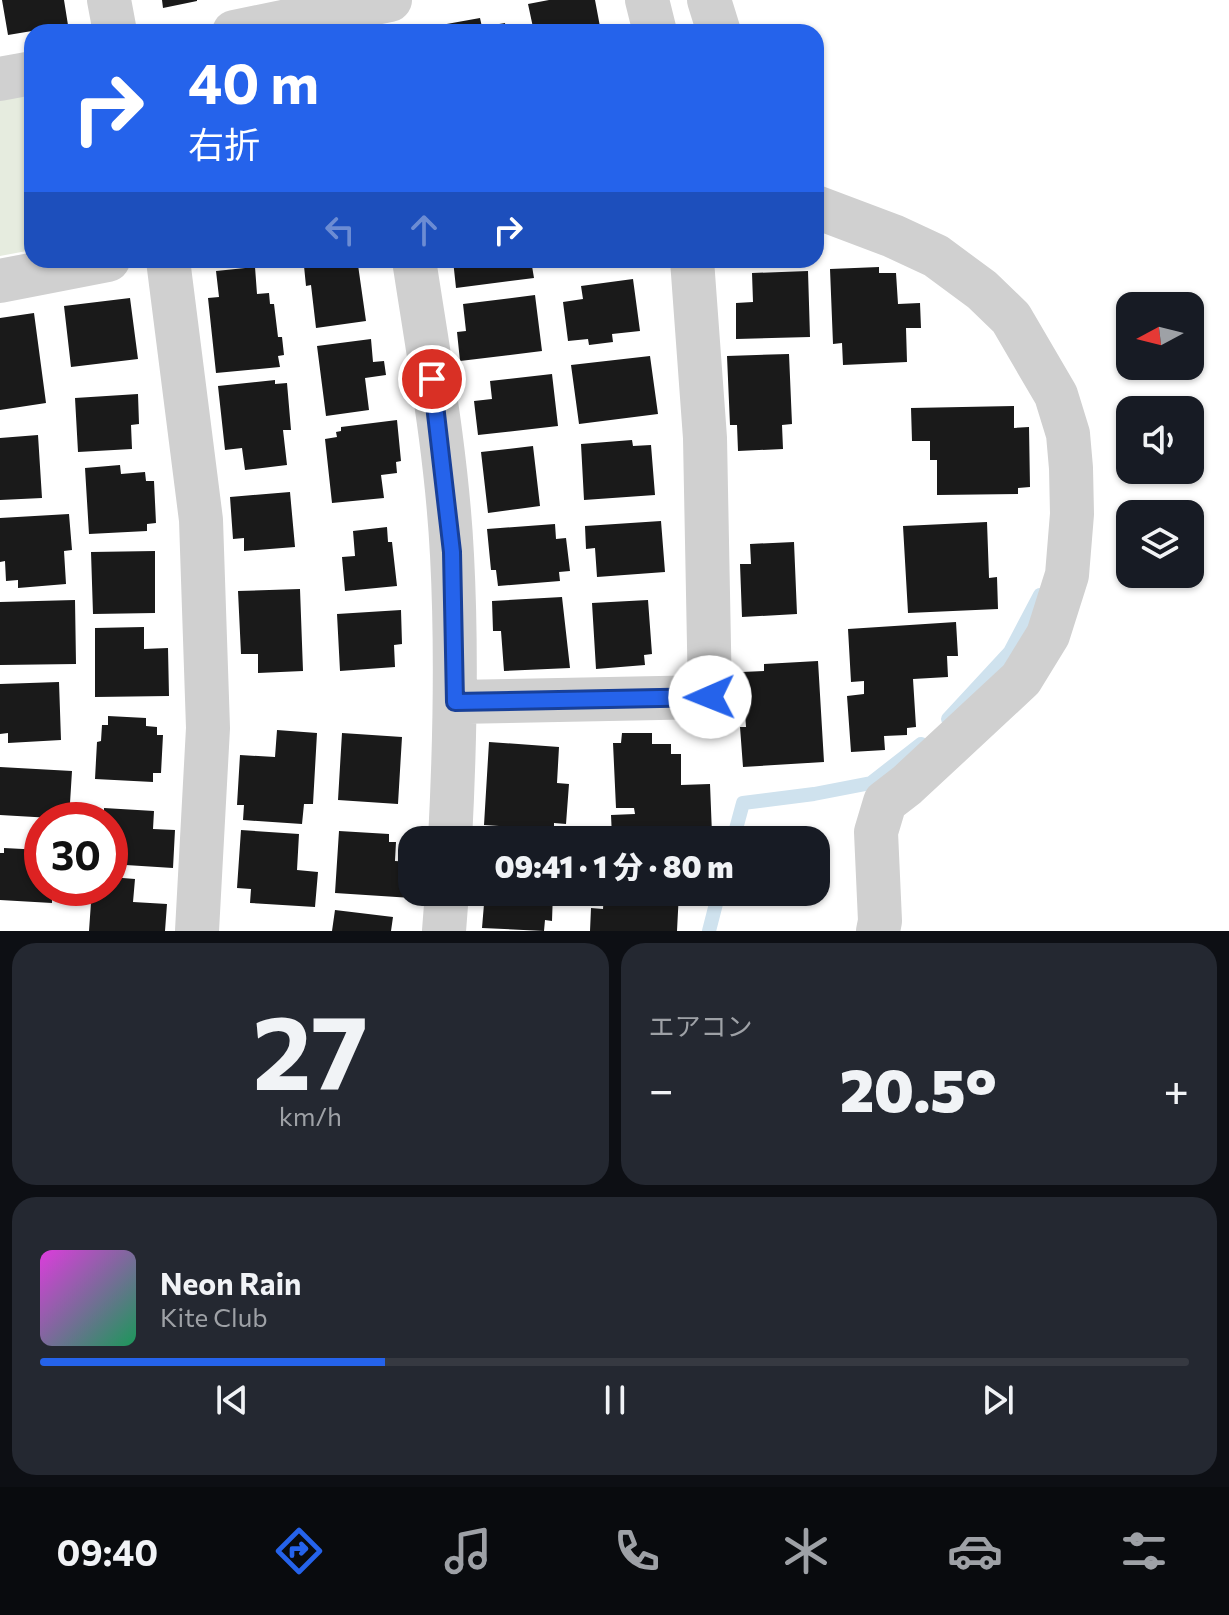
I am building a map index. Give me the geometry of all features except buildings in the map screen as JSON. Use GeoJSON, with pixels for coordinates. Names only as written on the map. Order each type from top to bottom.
{"type":"FeatureCollection","features":[{"type":"Feature","properties":{"kind":"street"},"geometry":{"type":"LineString","coordinates":[[109,0],[114,24]]}},
{"type":"Feature","properties":{"kind":"street"},"geometry":{"type":"LineString","coordinates":[[273,24],[390,0]]}},
{"type":"Feature","properties":{"kind":"street"},"geometry":{"type":"LineString","coordinates":[[647,0],[653,24]]}},
{"type":"Feature","properties":{"kind":"street"},"geometry":{"type":"LineString","coordinates":[[709,0],[716,24]]}},
{"type":"Feature","properties":{"kind":"street"},"geometry":{"type":"LineString","coordinates":[[0,79],[24,74]]}},
{"type":"Feature","properties":{"kind":"street"},"geometry":{"type":"LineString","coordinates":[[824,210],[936,256],[982,290],[1011,318],[1056,395],[1068,434],[1071,468],[1072,514],[1067,575],[1048,635],[1021,679],[885,802],[876,832],[878,931]]}},
{"type":"Feature","properties":{"kind":"street"},"geometry":{"type":"LineString","coordinates":[[0,281],[67,268]]}},
{"type":"Feature","properties":{"kind":"street"},"geometry":{"type":"LineString","coordinates":[[169,268],[201,520],[208,728],[197,931]]}},
{"type":"Feature","properties":{"kind":"street"},"geometry":{"type":"LineString","coordinates":[[415,268],[437,409],[452,552],[455,702],[451,826]]}},
{"type":"Feature","properties":{"kind":"street"},"geometry":{"type":"LineString","coordinates":[[455,702],[710,697],[705,438],[693,268]]}},
{"type":"Feature","properties":{"kind":"street"},"geometry":{"type":"LineString","coordinates":[[444,931],[446,906]]}},
{"type":"Feature","properties":{"kind":"shaded area"},"geometry":{"type":"Polygon","coordinates":[[[24,95],[24,252],[0,256],[0,100],[24,95]]]}},
{"type":"Feature","properties":{"kind":"waterway"},"geometry":{"type":"LineString","coordinates":[[948,719],[1010,652],[1040,595]]}},
{"type":"Feature","properties":{"kind":"waterway"},"geometry":{"type":"LineString","coordinates":[[737,826],[743,803],[871,783],[921,744]]}},
{"type":"Feature","properties":{"kind":"waterway"},"geometry":{"type":"LineString","coordinates":[[709,931],[715,906]]}},
{"type":"Feature","properties":{"kind":"route"},"geometry":{"type":"LineString","coordinates":[[432,379],[452,552],[455,702],[710,697]]}}]}
